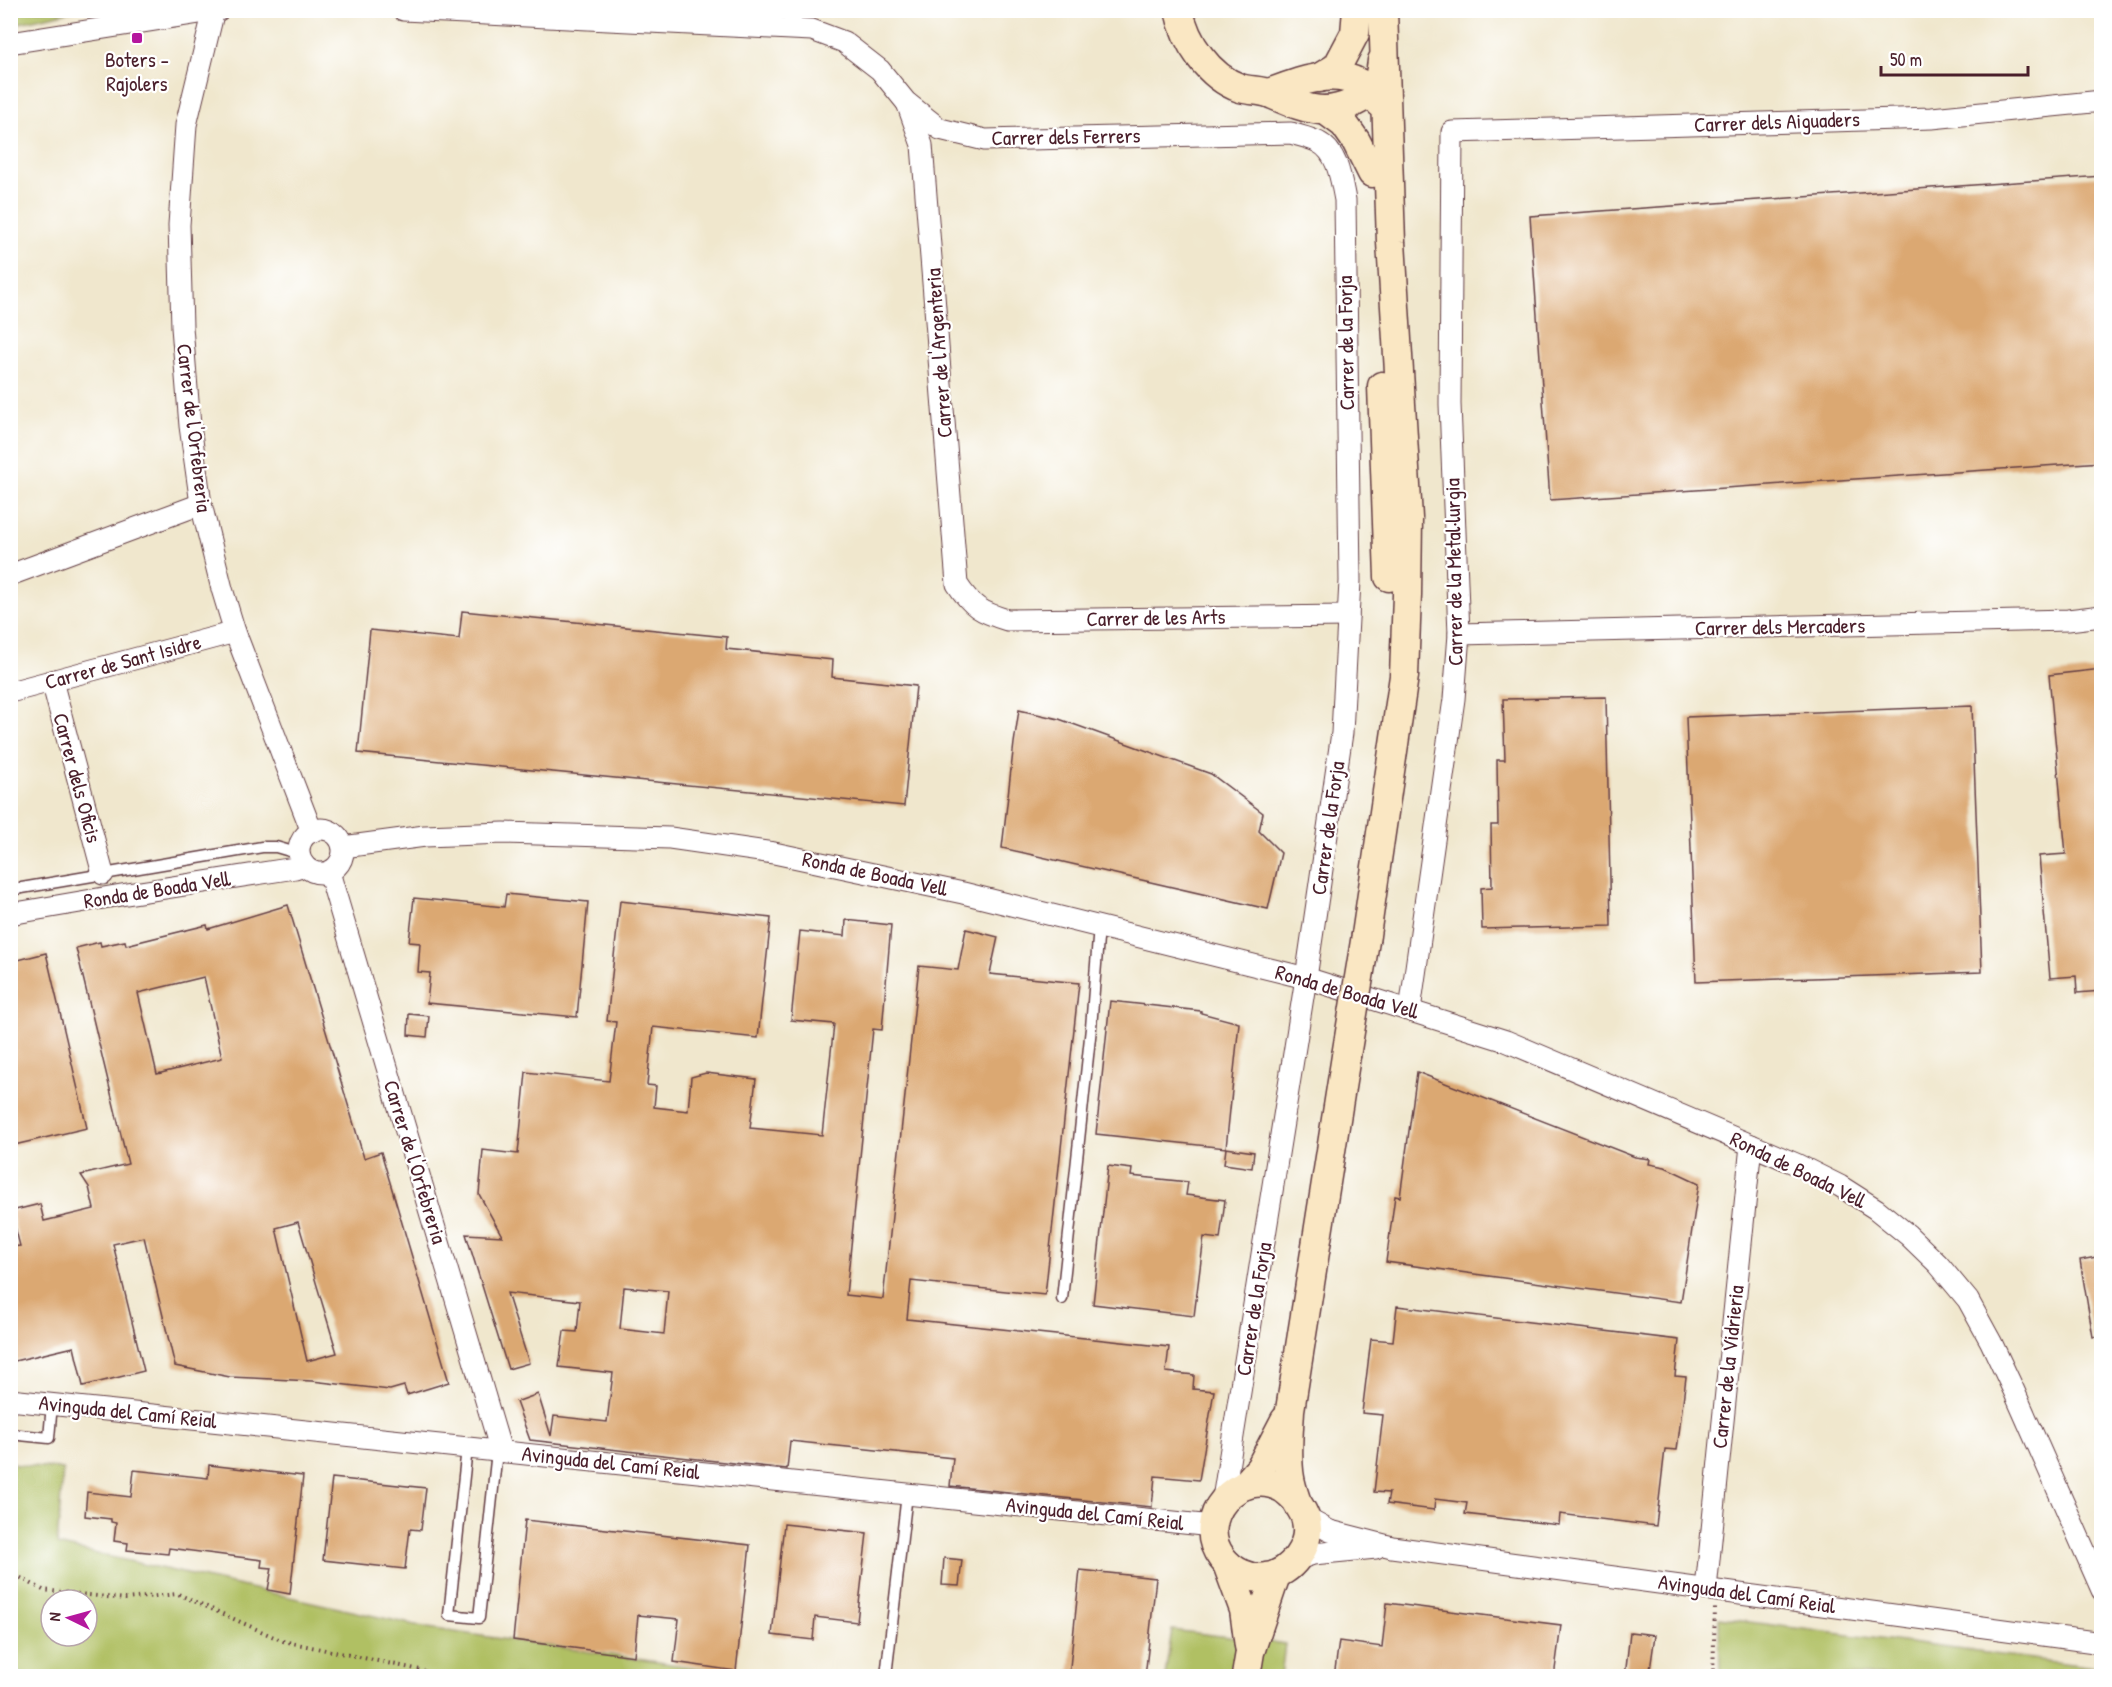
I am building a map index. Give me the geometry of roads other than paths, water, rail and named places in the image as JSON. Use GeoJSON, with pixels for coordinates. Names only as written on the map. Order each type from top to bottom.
{"type":"FeatureCollection","features":[{"type":"Feature","properties":{"kind":"main road"},"geometry":{"type":"LineString","coordinates":[[1179,10],[1197,53],[1211,70],[1225,81],[1241,88],[1269,93],[1286,102],[1325,110],[1344,124],[1356,141],[1372,173]]}},
{"type":"Feature","properties":{"kind":"main road"},"geometry":{"type":"LineString","coordinates":[[1319,78],[1337,67],[1354,33],[1357,10]]}},
{"type":"Feature","properties":{"kind":"main road"},"geometry":{"type":"LineString","coordinates":[[1363,10],[1370,91],[1391,613],[1394,750]]}},
{"type":"Feature","properties":{"kind":"main road"},"geometry":{"type":"LineString","coordinates":[[1248,1664],[1286,1567],[1305,1545],[1307,1528],[1288,1464],[1290,1410],[1366,935],[1404,676],[1408,518],[1386,114],[1383,10]]}},
{"type":"Feature","properties":{"kind":"main road"},"geometry":{"type":"LineString","coordinates":[[1325,110],[1359,101],[1370,91],[1377,84],[1384,51]]}},
{"type":"Feature","properties":{"kind":"main road"},"geometry":{"type":"LineString","coordinates":[[1269,93],[1319,78],[1351,78],[1370,91],[1386,114]]}},
{"type":"Feature","properties":{"kind":"main road"},"geometry":{"type":"LineString","coordinates":[[1248,1664],[1244,1610],[1227,1564],[1214,1543],[1212,1526],[1215,1514],[1264,1463],[1290,1410]]}},
{"type":"Feature","properties":{"kind":"main road"},"geometry":{"type":"LineString","coordinates":[[1234,1492],[1255,1482],[1271,1483],[1284,1488],[1301,1509]]}},
{"type":"Feature","properties":{"kind":"main road"},"geometry":{"type":"LineString","coordinates":[[1227,1564],[1244,1575],[1256,1578],[1286,1567]]}},
{"type":"Feature","properties":{"kind":"street"},"geometry":{"type":"LineString","coordinates":[[10,43],[219,10]]}},
{"type":"Feature","properties":{"kind":"street","name":"Carrer dels Ferrers"},"geometry":{"type":"LineString","coordinates":[[403,10],[812,30],[844,42],[880,70],[906,102],[940,129],[985,140],[1291,133],[1319,142],[1331,153]]}},
{"type":"Feature","properties":{"kind":"street","name":"Carrer de l'Orfebreria"},"geometry":{"type":"LineString","coordinates":[[214,11],[186,125],[179,225],[182,327],[190,426],[201,504],[222,590],[235,632],[312,832]]}},
{"type":"Feature","properties":{"kind":"street","name":"Carrer dels Aiguaders"},"geometry":{"type":"LineString","coordinates":[[1452,132],[1932,118],[2102,101]]}},
{"type":"Feature","properties":{"kind":"street","name":"Carrer de l'Argenteria"},"geometry":{"type":"LineString","coordinates":[[906,102],[922,144],[957,584],[969,603]]}},
{"type":"Feature","properties":{"kind":"street","name":"Carrer de la Metal·lurgia"},"geometry":{"type":"LineString","coordinates":[[1410,1010],[1454,699],[1459,634],[1450,404],[1452,132]]}},
{"type":"Feature","properties":{"kind":"street","name":"Carrer de la Forja"},"geometry":{"type":"LineString","coordinates":[[1234,1492],[1342,733],[1350,581],[1345,200],[1340,173],[1331,153]]}},
{"type":"Feature","properties":{"kind":"street"},"geometry":{"type":"LineString","coordinates":[[11,569],[201,504]]}},
{"type":"Feature","properties":{"kind":"street","name":"Carrer de les Arts"},"geometry":{"type":"LineString","coordinates":[[969,603],[991,615],[1007,620],[1348,616]]}},
{"type":"Feature","properties":{"kind":"street","name":"Carrer dels Mercaders"},"geometry":{"type":"LineString","coordinates":[[1459,634],[2068,620],[2102,616]]}},
{"type":"Feature","properties":{"kind":"street","name":"Carrer de Sant Isidre"},"geometry":{"type":"LineString","coordinates":[[10,692],[235,632]]}},
{"type":"Feature","properties":{"kind":"street","name":"Carrer dels Oficis"},"geometry":{"type":"LineString","coordinates":[[52,681],[103,874]]}},
{"type":"Feature","properties":{"kind":"street"},"geometry":{"type":"LineString","coordinates":[[324,830],[331,832],[343,847],[340,862],[328,872],[317,873],[302,859],[303,839],[312,832],[324,830]]}},
{"type":"Feature","properties":{"kind":"street","name":"Ronda de Boada Vell"},"geometry":{"type":"LineString","coordinates":[[343,847],[425,836],[504,833],[670,838],[774,853],[963,892],[1306,978],[1506,1041],[1751,1145],[1831,1182],[1876,1209],[1908,1235],[1938,1264],[1968,1300],[1991,1342],[2102,1590]]}},
{"type":"Feature","properties":{"kind":"street","name":"Ronda de Boada Vell"},"geometry":{"type":"LineString","coordinates":[[10,914],[295,868],[302,859]]}},
{"type":"Feature","properties":{"kind":"street","name":"Carrer de l'Orfebreria"},"geometry":{"type":"LineString","coordinates":[[328,872],[499,1451]]}},
{"type":"Feature","properties":{"kind":"street","name":"Carrer de la Vidrieria"},"geometry":{"type":"LineString","coordinates":[[1711,1589],[1751,1145]]}},
{"type":"Feature","properties":{"kind":"street","name":"Avinguda del Camí Reial"},"geometry":{"type":"LineString","coordinates":[[10,1400],[1212,1526]]}},
{"type":"Feature","properties":{"kind":"street","name":"Avinguda del Camí Reial"},"geometry":{"type":"LineString","coordinates":[[1301,1509],[1330,1531],[1392,1547],[2102,1643]]}},
{"type":"Feature","properties":{"kind":"street","name":"Avinguda del Camí Reial"},"geometry":{"type":"LineString","coordinates":[[1286,1567],[1313,1554],[1392,1547]]}},
{"type":"Feature","properties":{"kind":"lane"},"geometry":{"type":"LineString","coordinates":[[10,890],[262,847],[276,847],[302,859]]}},
{"type":"Feature","properties":{"kind":"lane"},"geometry":{"type":"LineString","coordinates":[[1062,1299],[1091,1028],[1099,926]]}},
{"type":"Feature","properties":{"kind":"lane"},"geometry":{"type":"LineString","coordinates":[[10,1434],[49,1438],[52,1404]]}},
{"type":"Feature","properties":{"kind":"lane"},"geometry":{"type":"LineString","coordinates":[[467,1448],[449,1615],[479,1618],[499,1451]]}},
{"type":"Feature","properties":{"kind":"lane"},"geometry":{"type":"LineString","coordinates":[[886,1677],[907,1494]]}},
{"type":"Feature","properties":{"kind":"waterway"},"geometry":{"type":"LineString","coordinates":[[10,1674],[20,1676]]}},
{"type":"Feature","properties":{"kind":"place","name":"Boters - Rajolers"},"geometry":{"type":"Point","coordinates":[137,38]}}]}
